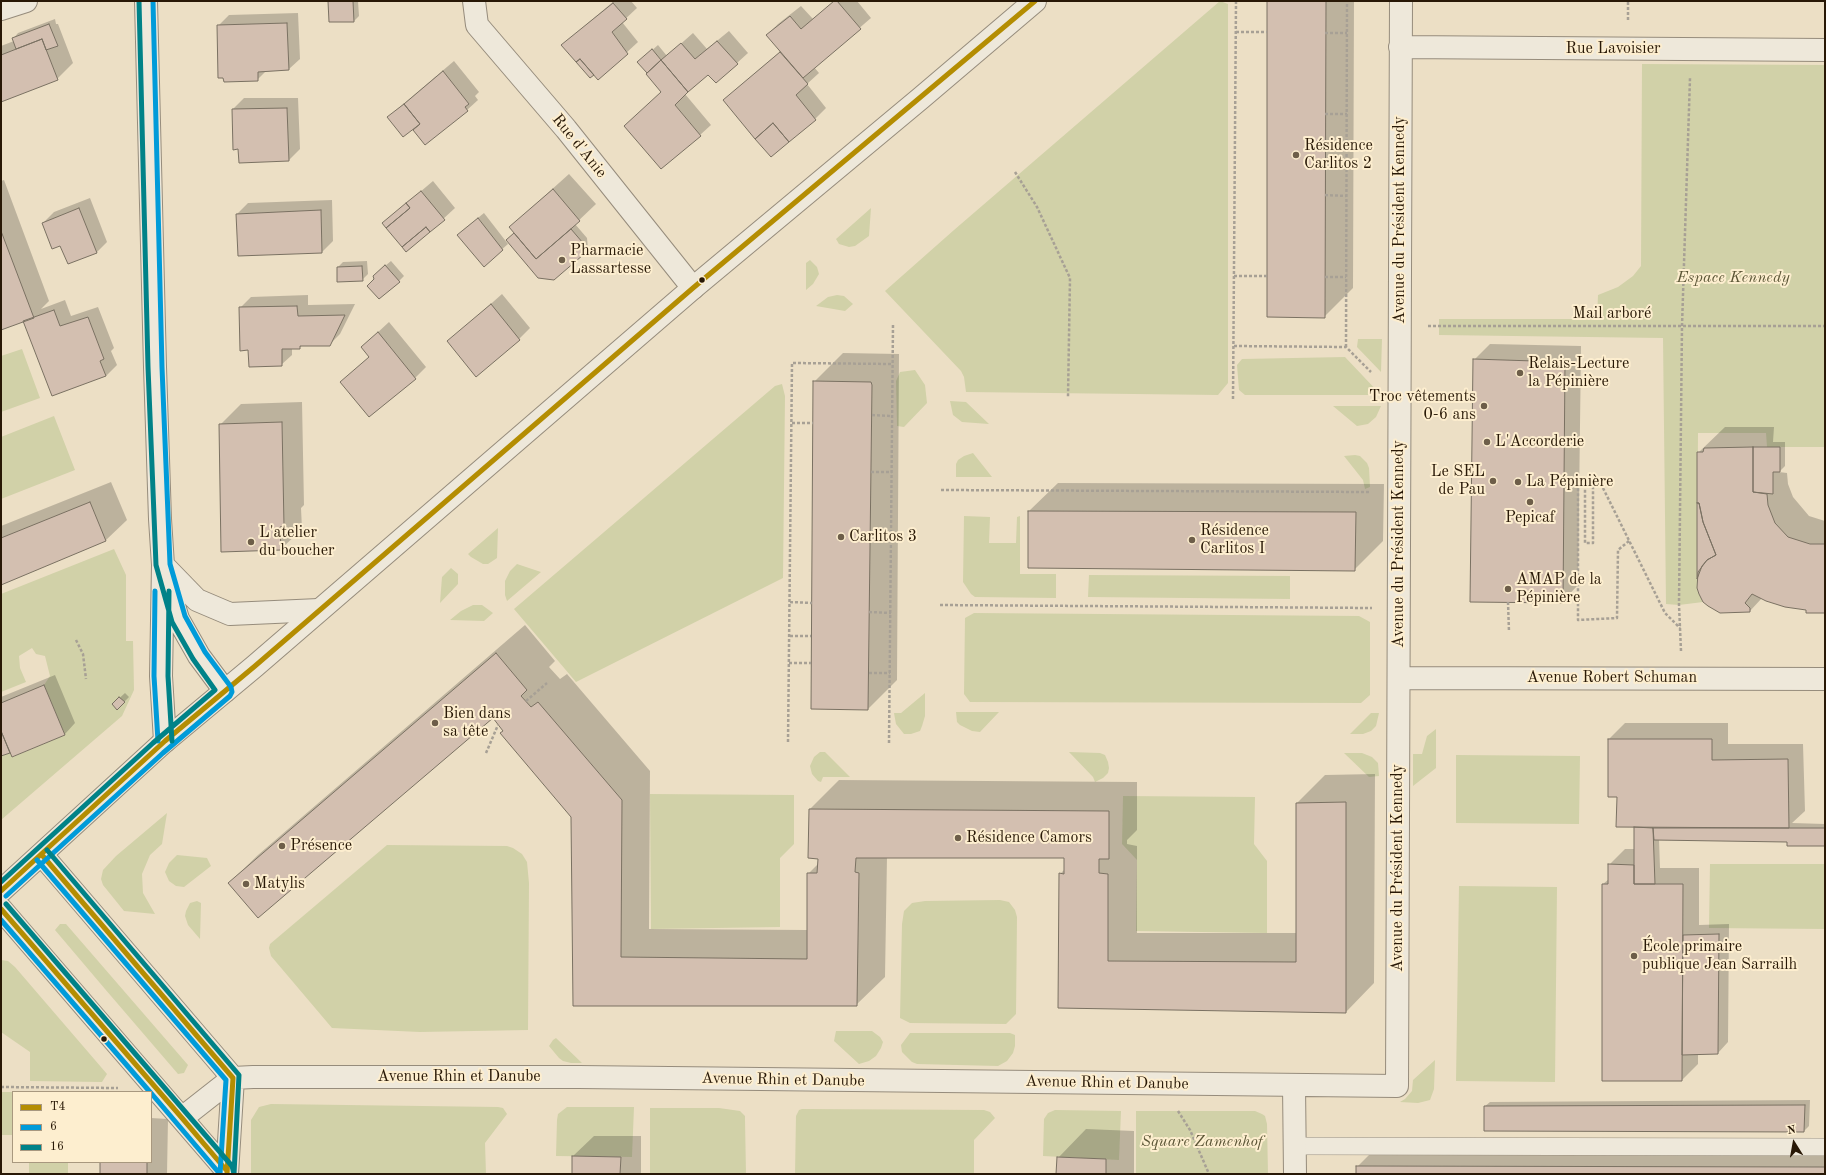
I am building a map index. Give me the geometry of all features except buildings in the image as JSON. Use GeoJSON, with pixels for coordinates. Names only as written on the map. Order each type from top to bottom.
{"type":"FeatureCollection","features":[{"type":"Feature","properties":{"kind":"street"},"geometry":{"type":"LineString","coordinates":[[1,9],[26,1]]}},
{"type":"Feature","properties":{"kind":"street"},"geometry":{"type":"LineString","coordinates":[[146,1],[155,375],[163,565],[161,676],[165,741]]}},
{"type":"Feature","properties":{"kind":"street","name":"Rue d'Anie"},"geometry":{"type":"LineString","coordinates":[[474,1],[477,25],[566,129],[693,288]]}},
{"type":"Feature","properties":{"kind":"street"},"geometry":{"type":"LineString","coordinates":[[1,891],[165,741],[693,288],[922,98],[1034,1]]}},
{"type":"Feature","properties":{"kind":"street","name":"Avenue du Président Kennedy"},"geometry":{"type":"LineString","coordinates":[[1398,1086],[1401,1]]}},
{"type":"Feature","properties":{"kind":"street","name":"Rue Lavoisier"},"geometry":{"type":"LineString","coordinates":[[1400,47],[1825,50]]}},
{"type":"Feature","properties":{"kind":"street"},"geometry":{"type":"LineString","coordinates":[[163,565],[197,600],[230,614],[319,610]]}},
{"type":"Feature","properties":{"kind":"street"},"geometry":{"type":"LineString","coordinates":[[163,565],[178,619],[198,656],[225,691]]}},
{"type":"Feature","properties":{"kind":"street","name":"Avenue Robert Schuman"},"geometry":{"type":"LineString","coordinates":[[1399,678],[1825,679]]}},
{"type":"Feature","properties":{"kind":"street"},"geometry":{"type":"LineString","coordinates":[[42,855],[233,1078],[227,1173]]}},
{"type":"Feature","properties":{"kind":"street"},"geometry":{"type":"LineString","coordinates":[[1,909],[182,1118],[227,1173]]}},
{"type":"Feature","properties":{"kind":"street","name":"Avenue Rhin et Danube"},"geometry":{"type":"LineString","coordinates":[[233,1078],[579,1077],[1398,1086]]}},
{"type":"Feature","properties":{"kind":"street"},"geometry":{"type":"LineString","coordinates":[[182,1118],[233,1078]]}},
{"type":"Feature","properties":{"kind":"street"},"geometry":{"type":"LineString","coordinates":[[1294,1085],[1295,1174]]}},
{"type":"Feature","properties":{"kind":"lane"},"geometry":{"type":"LineString","coordinates":[[1295,1146],[1825,1147]]}},
{"type":"Feature","properties":{"kind":"path"},"geometry":{"type":"LineString","coordinates":[[1233,399],[1236,1]]}},
{"type":"Feature","properties":{"kind":"path"},"geometry":{"type":"LineString","coordinates":[[1234,346],[1346,347],[1347,1]]}},
{"type":"Feature","properties":{"kind":"path"},"geometry":{"type":"LineString","coordinates":[[1236,32],[1267,32]]}},
{"type":"Feature","properties":{"kind":"path"},"geometry":{"type":"LineString","coordinates":[[1325,33],[1347,33]]}},
{"type":"Feature","properties":{"kind":"path"},"geometry":{"type":"LineString","coordinates":[[1681,678],[1682,326],[1691,49]]}},
{"type":"Feature","properties":{"kind":"path"},"geometry":{"type":"LineString","coordinates":[[1325,114],[1347,114]]}},
{"type":"Feature","properties":{"kind":"path"},"geometry":{"type":"LineString","coordinates":[[1015,172],[1037,207],[1070,278],[1068,398]]}},
{"type":"Feature","properties":{"kind":"path"},"geometry":{"type":"LineString","coordinates":[[1325,195],[1346,196]]}},
{"type":"Feature","properties":{"kind":"path"},"geometry":{"type":"LineString","coordinates":[[1234,276],[1267,276]]}},
{"type":"Feature","properties":{"kind":"path"},"geometry":{"type":"LineString","coordinates":[[1325,277],[1346,277]]}},
{"type":"Feature","properties":{"kind":"path"},"geometry":{"type":"LineString","coordinates":[[889,743],[893,324]]}},
{"type":"Feature","properties":{"kind":"path","name":"Mail arboré"},"geometry":{"type":"LineString","coordinates":[[1400,326],[1825,326]]}},
{"type":"Feature","properties":{"kind":"path"},"geometry":{"type":"LineString","coordinates":[[788,742],[792,363],[893,364]]}},
{"type":"Feature","properties":{"kind":"path"},"geometry":{"type":"LineString","coordinates":[[872,415],[892,416]]}},
{"type":"Feature","properties":{"kind":"path"},"geometry":{"type":"LineString","coordinates":[[792,423],[813,423]]}},
{"type":"Feature","properties":{"kind":"path"},"geometry":{"type":"LineString","coordinates":[[871,472],[892,472]]}},
{"type":"Feature","properties":{"kind":"path"},"geometry":{"type":"LineString","coordinates":[[1629,542],[1618,550],[1617,618],[1578,620],[1578,484],[1585,484],[1585,543],[1594,544],[1593,483],[1600,482],[1665,613],[1680,628]]}},
{"type":"Feature","properties":{"kind":"path"},"geometry":{"type":"LineString","coordinates":[[941,490],[1400,492]]}},
{"type":"Feature","properties":{"kind":"path"},"geometry":{"type":"LineString","coordinates":[[790,602],[812,603]]}},
{"type":"Feature","properties":{"kind":"path"},"geometry":{"type":"LineString","coordinates":[[1508,602],[1509,632]]}},
{"type":"Feature","properties":{"kind":"path"},"geometry":{"type":"LineString","coordinates":[[940,605],[1399,609]]}},
{"type":"Feature","properties":{"kind":"path"},"geometry":{"type":"LineString","coordinates":[[870,612],[891,613]]}},
{"type":"Feature","properties":{"kind":"path"},"geometry":{"type":"LineString","coordinates":[[790,636],[811,636]]}},
{"type":"Feature","properties":{"kind":"path"},"geometry":{"type":"LineString","coordinates":[[76,640],[83,654],[86,679]]}},
{"type":"Feature","properties":{"kind":"path"},"geometry":{"type":"LineString","coordinates":[[789,663],[811,663]]}},
{"type":"Feature","properties":{"kind":"path"},"geometry":{"type":"LineString","coordinates":[[869,673],[890,673]]}},
{"type":"Feature","properties":{"kind":"path"},"geometry":{"type":"LineString","coordinates":[[526,701],[547,683]]}},
{"type":"Feature","properties":{"kind":"path"},"geometry":{"type":"LineString","coordinates":[[486,753],[498,725]]}},
{"type":"Feature","properties":{"kind":"path"},"geometry":{"type":"LineString","coordinates":[[1158,1084],[1173,1103],[1190,1130],[1209,1174]]}},
{"type":"Feature","properties":{"kind":"path"},"geometry":{"type":"LineString","coordinates":[[1,1086],[156,1088]]}},
{"type":"Feature","properties":{"kind":"green space"},"geometry":{"type":"Polygon","coordinates":[[[1220,1],[1228,4],[1228,383],[1218,395],[966,392],[964,377],[961,371],[885,291],[1220,1]]]}},
{"type":"Feature","properties":{"kind":"green space","name":"Espace Kennedy"},"geometry":{"type":"Polygon","coordinates":[[[1642,64],[1825,65],[1825,447],[1767,447],[1766,433],[1698,433],[1697,588],[1703,602],[1679,605],[1666,604],[1663,338],[1439,335],[1439,319],[1597,319],[1598,295],[1618,287],[1633,276],[1641,266],[1642,64]]]}},
{"type":"Feature","properties":{"kind":"green space"},"geometry":{"type":"Polygon","coordinates":[[[871,208],[869,236],[855,246],[849,247],[839,244],[836,239],[871,208]]]}},
{"type":"Feature","properties":{"kind":"green space"},"geometry":{"type":"Polygon","coordinates":[[[810,260],[817,267],[819,274],[813,284],[806,290],[806,263],[810,260]]]}},
{"type":"Feature","properties":{"kind":"green space"},"geometry":{"type":"Polygon","coordinates":[[[837,295],[844,296],[853,304],[845,311],[816,306],[828,297],[837,295]]]}},
{"type":"Feature","properties":{"kind":"green space"},"geometry":{"type":"Polygon","coordinates":[[[1358,339],[1382,339],[1381,372],[1357,347],[1358,339]]]}},
{"type":"Feature","properties":{"kind":"green space"},"geometry":{"type":"Polygon","coordinates":[[[22,349],[40,398],[1,412],[1,356],[22,349]]]}},
{"type":"Feature","properties":{"kind":"green space"},"geometry":{"type":"Polygon","coordinates":[[[1345,357],[1381,395],[1245,395],[1239,390],[1237,365],[1242,359],[1345,357]]]}},
{"type":"Feature","properties":{"kind":"green space"},"geometry":{"type":"Polygon","coordinates":[[[915,370],[925,385],[927,403],[904,427],[897,426],[896,381],[900,372],[915,370]]]}},
{"type":"Feature","properties":{"kind":"green space"},"geometry":{"type":"Polygon","coordinates":[[[782,384],[785,396],[783,578],[576,682],[514,609],[775,386],[782,384]]]}},
{"type":"Feature","properties":{"kind":"green space"},"geometry":{"type":"Polygon","coordinates":[[[950,401],[966,402],[989,424],[962,422],[953,415],[950,401]]]}},
{"type":"Feature","properties":{"kind":"green space"},"geometry":{"type":"Polygon","coordinates":[[[1333,406],[1381,406],[1376,417],[1368,424],[1357,426],[1333,406]]]}},
{"type":"Feature","properties":{"kind":"green space"},"geometry":{"type":"Polygon","coordinates":[[[54,416],[75,470],[1,499],[1,437],[54,416]]]}},
{"type":"Feature","properties":{"kind":"green space"},"geometry":{"type":"Polygon","coordinates":[[[973,453],[992,477],[956,477],[956,464],[958,460],[973,453]]]}},
{"type":"Feature","properties":{"kind":"green space"},"geometry":{"type":"Polygon","coordinates":[[[1344,456],[1360,456],[1367,463],[1369,468],[1370,487],[1365,489],[1363,480],[1344,456]]]}},
{"type":"Feature","properties":{"kind":"green space"},"geometry":{"type":"Polygon","coordinates":[[[964,516],[990,517],[989,543],[1016,543],[1017,517],[1020,516],[1020,574],[1056,574],[1056,598],[975,597],[971,594],[963,582],[964,516]]]}},
{"type":"Feature","properties":{"kind":"green space"},"geometry":{"type":"Polygon","coordinates":[[[498,528],[497,558],[488,564],[483,564],[468,554],[498,528]]]}},
{"type":"Feature","properties":{"kind":"green space"},"geometry":{"type":"Polygon","coordinates":[[[114,549],[126,575],[126,641],[133,641],[134,690],[122,716],[1,820],[1,756],[10,753],[13,757],[65,735],[44,685],[50,676],[45,656],[36,654],[32,648],[19,656],[20,668],[26,682],[1,692],[1,594],[114,549]]]}},
{"type":"Feature","properties":{"kind":"green space"},"geometry":{"type":"Polygon","coordinates":[[[517,564],[541,572],[507,601],[505,595],[505,581],[510,571],[517,564]]]}},
{"type":"Feature","properties":{"kind":"green space"},"geometry":{"type":"Polygon","coordinates":[[[451,568],[458,574],[458,584],[440,603],[442,577],[451,568]]]}},
{"type":"Feature","properties":{"kind":"green space"},"geometry":{"type":"Polygon","coordinates":[[[1089,575],[1290,576],[1290,599],[1088,597],[1089,575]]]}},
{"type":"Feature","properties":{"kind":"green space"},"geometry":{"type":"Polygon","coordinates":[[[473,605],[482,605],[493,613],[484,621],[450,620],[461,611],[473,605]]]}},
{"type":"Feature","properties":{"kind":"green space"},"geometry":{"type":"Polygon","coordinates":[[[974,613],[1359,616],[1370,622],[1370,695],[1361,703],[970,702],[964,694],[965,618],[974,613]]]}},
{"type":"Feature","properties":{"kind":"green space"},"geometry":{"type":"Polygon","coordinates":[[[925,693],[925,716],[920,731],[911,734],[904,734],[896,724],[894,713],[901,713],[925,693]]]}},
{"type":"Feature","properties":{"kind":"green space"},"geometry":{"type":"Polygon","coordinates":[[[956,712],[999,712],[980,732],[972,731],[960,725],[957,722],[956,712]]]}},
{"type":"Feature","properties":{"kind":"green space"},"geometry":{"type":"Polygon","coordinates":[[[1371,713],[1379,713],[1376,726],[1371,731],[1363,734],[1350,734],[1371,713]]]}},
{"type":"Feature","properties":{"kind":"green space"},"geometry":{"type":"Polygon","coordinates":[[[1436,729],[1436,768],[1413,786],[1413,754],[1422,754],[1427,736],[1436,729]]]}},
{"type":"Feature","properties":{"kind":"green space"},"geometry":{"type":"Polygon","coordinates":[[[820,752],[825,752],[850,777],[823,777],[821,782],[818,781],[812,774],[810,766],[814,757],[820,752]]]}},
{"type":"Feature","properties":{"kind":"green space"},"geometry":{"type":"Polygon","coordinates":[[[1069,752],[1100,753],[1105,755],[1109,768],[1108,773],[1103,778],[1095,782],[1093,777],[1069,752]]]}},
{"type":"Feature","properties":{"kind":"green space"},"geometry":{"type":"Polygon","coordinates":[[[1344,753],[1362,753],[1372,757],[1378,763],[1379,776],[1369,777],[1344,753]]]}},
{"type":"Feature","properties":{"kind":"green space"},"geometry":{"type":"Polygon","coordinates":[[[1456,755],[1580,756],[1579,824],[1456,823],[1456,755]]]}},
{"type":"Feature","properties":{"kind":"green space"},"geometry":{"type":"Polygon","coordinates":[[[650,794],[794,795],[794,844],[780,858],[780,927],[651,929],[650,794]]]}},
{"type":"Feature","properties":{"kind":"green space"},"geometry":{"type":"Polygon","coordinates":[[[1123,796],[1255,797],[1254,844],[1267,861],[1267,933],[1136,931],[1137,860],[1122,844],[1123,796]]]}},
{"type":"Feature","properties":{"kind":"green space"},"geometry":{"type":"Polygon","coordinates":[[[167,813],[162,844],[150,855],[142,874],[143,893],[155,914],[124,911],[103,885],[101,879],[103,870],[116,856],[167,813]]]}},
{"type":"Feature","properties":{"kind":"green space"},"geometry":{"type":"Polygon","coordinates":[[[387,845],[507,846],[522,854],[527,862],[529,883],[528,1030],[420,1032],[332,1028],[271,956],[269,948],[270,944],[387,845]]]}},
{"type":"Feature","properties":{"kind":"green space"},"geometry":{"type":"Polygon","coordinates":[[[177,855],[207,858],[211,866],[184,887],[176,886],[169,881],[165,872],[169,863],[177,855]]]}},
{"type":"Feature","properties":{"kind":"green space"},"geometry":{"type":"Polygon","coordinates":[[[1710,864],[1825,864],[1825,929],[1709,928],[1710,864]]]}},
{"type":"Feature","properties":{"kind":"green space"},"geometry":{"type":"Polygon","coordinates":[[[1459,886],[1557,887],[1555,1082],[1456,1081],[1459,886]]]}},
{"type":"Feature","properties":{"kind":"green space"},"geometry":{"type":"Polygon","coordinates":[[[1000,900],[1009,902],[1015,910],[1017,917],[1016,1014],[1006,1024],[910,1023],[900,1018],[902,924],[904,911],[912,903],[925,901],[1000,900]]]}},
{"type":"Feature","properties":{"kind":"green space"},"geometry":{"type":"Polygon","coordinates":[[[197,901],[201,903],[200,939],[188,925],[185,916],[190,903],[197,901]]]}},
{"type":"Feature","properties":{"kind":"green space"},"geometry":{"type":"Polygon","coordinates":[[[60,924],[66,924],[188,1065],[184,1073],[178,1074],[55,930],[60,924]]]}},
{"type":"Feature","properties":{"kind":"green space"},"geometry":{"type":"Polygon","coordinates":[[[1,960],[8,961],[15,967],[107,1074],[102,1082],[30,1081],[30,1052],[1,1032],[1,960]]]}},
{"type":"Feature","properties":{"kind":"green space"},"geometry":{"type":"Polygon","coordinates":[[[836,1031],[872,1031],[880,1037],[883,1042],[876,1056],[869,1061],[859,1064],[834,1041],[836,1031]]]}},
{"type":"Feature","properties":{"kind":"green space"},"geometry":{"type":"Polygon","coordinates":[[[910,1033],[1010,1033],[1015,1035],[1015,1046],[1013,1053],[1007,1061],[998,1066],[917,1064],[912,1062],[902,1052],[901,1045],[910,1033]]]}},
{"type":"Feature","properties":{"kind":"green space"},"geometry":{"type":"Polygon","coordinates":[[[556,1038],[582,1063],[571,1063],[563,1061],[559,1058],[549,1046],[556,1038]]]}},
{"type":"Feature","properties":{"kind":"green space"},"geometry":{"type":"Polygon","coordinates":[[[1435,1060],[1434,1089],[1430,1100],[1418,1103],[1400,1102],[1412,1091],[1413,1080],[1435,1060]]]}},
{"type":"Feature","properties":{"kind":"green space"},"geometry":{"type":"Polygon","coordinates":[[[1,1092],[12,1092],[12,1135],[1,1135],[1,1092]]]}},
{"type":"Feature","properties":{"kind":"green space"},"geometry":{"type":"Polygon","coordinates":[[[271,1104],[498,1107],[503,1108],[507,1114],[485,1143],[486,1174],[251,1174],[251,1120],[259,1107],[271,1104]]]}},
{"type":"Feature","properties":{"kind":"green space"},"geometry":{"type":"Polygon","coordinates":[[[567,1107],[634,1107],[632,1157],[556,1156],[558,1114],[567,1107]]]}},
{"type":"Feature","properties":{"kind":"green space"},"geometry":{"type":"Polygon","coordinates":[[[650,1108],[719,1108],[740,1111],[745,1116],[746,1174],[650,1174],[650,1108]]]}},
{"type":"Feature","properties":{"kind":"green space"},"geometry":{"type":"Polygon","coordinates":[[[799,1110],[984,1110],[990,1112],[995,1118],[974,1140],[974,1174],[795,1174],[796,1116],[799,1110]]]}},
{"type":"Feature","properties":{"kind":"green space"},"geometry":{"type":"Polygon","coordinates":[[[1055,1110],[1121,1111],[1119,1160],[1043,1156],[1044,1119],[1048,1113],[1055,1110]]]}},
{"type":"Feature","properties":{"kind":"green space","name":"Square Zamenhof"},"geometry":{"type":"Polygon","coordinates":[[[1136,1111],[1255,1111],[1262,1114],[1265,1116],[1267,1124],[1268,1174],[1136,1174],[1136,1111]]]}},
{"type":"Feature","properties":{"kind":"green space"},"geometry":{"type":"Polygon","coordinates":[[[29,1163],[68,1163],[68,1174],[29,1174],[29,1163]]]}},
{"type":"Feature","properties":{"kind":"transit line","name":"16"},"geometry":{"type":"LineString","coordinates":[[1,882],[153,743],[215,690],[193,659],[172,622],[156,565],[148,367],[139,1]]}},
{"type":"Feature","properties":{"kind":"transit line","name":"6"},"geometry":{"type":"LineString","coordinates":[[6,896],[163,753],[230,696],[232,692],[231,687],[205,652],[185,616],[170,564],[162,367],[153,1]]}},
{"type":"Feature","properties":{"kind":"transit line","name":"T4"},"geometry":{"type":"LineString","coordinates":[[1,891],[165,741],[255,666],[693,288],[1035,1]]}},
{"type":"Feature","properties":{"kind":"transit line","name":"6"},"geometry":{"type":"LineString","coordinates":[[155,591],[154,676],[158,741]]}},
{"type":"Feature","properties":{"kind":"transit line","name":"16"},"geometry":{"type":"LineString","coordinates":[[169,591],[168,676],[172,741]]}},
{"type":"Feature","properties":{"kind":"transit line","name":"16"},"geometry":{"type":"LineString","coordinates":[[47,850],[239,1075],[234,1174]]}},
{"type":"Feature","properties":{"kind":"transit line","name":"T4"},"geometry":{"type":"LineString","coordinates":[[42,855],[233,1078],[227,1174]]}},
{"type":"Feature","properties":{"kind":"transit line","name":"6"},"geometry":{"type":"LineString","coordinates":[[37,860],[226,1080],[220,1174]]}},
{"type":"Feature","properties":{"kind":"transit line","name":"16"},"geometry":{"type":"LineString","coordinates":[[6,904],[232,1166],[234,1174]]}},
{"type":"Feature","properties":{"kind":"transit line","name":"T4"},"geometry":{"type":"LineString","coordinates":[[1,909],[182,1118],[227,1171],[227,1174]]}},
{"type":"Feature","properties":{"kind":"transit line","name":"6"},"geometry":{"type":"LineString","coordinates":[[1,920],[149,1091]]}},
{"type":"Feature","properties":{"kind":"transit line","name":"6"},"geometry":{"type":"LineString","coordinates":[[152,1094],[220,1174]]}},
{"type":"Feature","properties":{"kind":"place","name":"Résidence Carlitos 2"},"geometry":{"type":"Point","coordinates":[1296,155]}},
{"type":"Feature","properties":{"kind":"place","name":"Pharmacie Lassartesse"},"geometry":{"type":"Point","coordinates":[562,260]}},
{"type":"Feature","properties":{"kind":"place","name":"Relais-Lecture la Pépinière"},"geometry":{"type":"Point","coordinates":[1520,373]}},
{"type":"Feature","properties":{"kind":"place","name":"Troc vêtements 0-6 ans"},"geometry":{"type":"Point","coordinates":[1484,406]}},
{"type":"Feature","properties":{"kind":"place","name":"L'Accorderie"},"geometry":{"type":"Point","coordinates":[1487,442]}},
{"type":"Feature","properties":{"kind":"place","name":"Le SEL de Pau"},"geometry":{"type":"Point","coordinates":[1493,481]}},
{"type":"Feature","properties":{"kind":"place","name":"La Pépinière"},"geometry":{"type":"Point","coordinates":[1518,482]}},
{"type":"Feature","properties":{"kind":"place","name":"Pepicaf"},"geometry":{"type":"Point","coordinates":[1530,502]}},
{"type":"Feature","properties":{"kind":"place","name":"Carlitos 3"},"geometry":{"type":"Point","coordinates":[841,537]}},
{"type":"Feature","properties":{"kind":"place","name":"Résidence Carlitos I"},"geometry":{"type":"Point","coordinates":[1192,540]}},
{"type":"Feature","properties":{"kind":"place","name":"L'atelier du boucher"},"geometry":{"type":"Point","coordinates":[251,542]}},
{"type":"Feature","properties":{"kind":"place","name":"AMAP de la Pépinière"},"geometry":{"type":"Point","coordinates":[1508,589]}},
{"type":"Feature","properties":{"kind":"place","name":"Bien dans sa tête"},"geometry":{"type":"Point","coordinates":[435,723]}},
{"type":"Feature","properties":{"kind":"place","name":"Résidence Camors"},"geometry":{"type":"Point","coordinates":[958,838]}},
{"type":"Feature","properties":{"kind":"place","name":"Présence"},"geometry":{"type":"Point","coordinates":[282,846]}},
{"type":"Feature","properties":{"kind":"place","name":"Matylis"},"geometry":{"type":"Point","coordinates":[246,884]}},
{"type":"Feature","properties":{"kind":"place","name":"École primaire publique Jean Sarrailh"},"geometry":{"type":"Point","coordinates":[1634,956]}}]}
